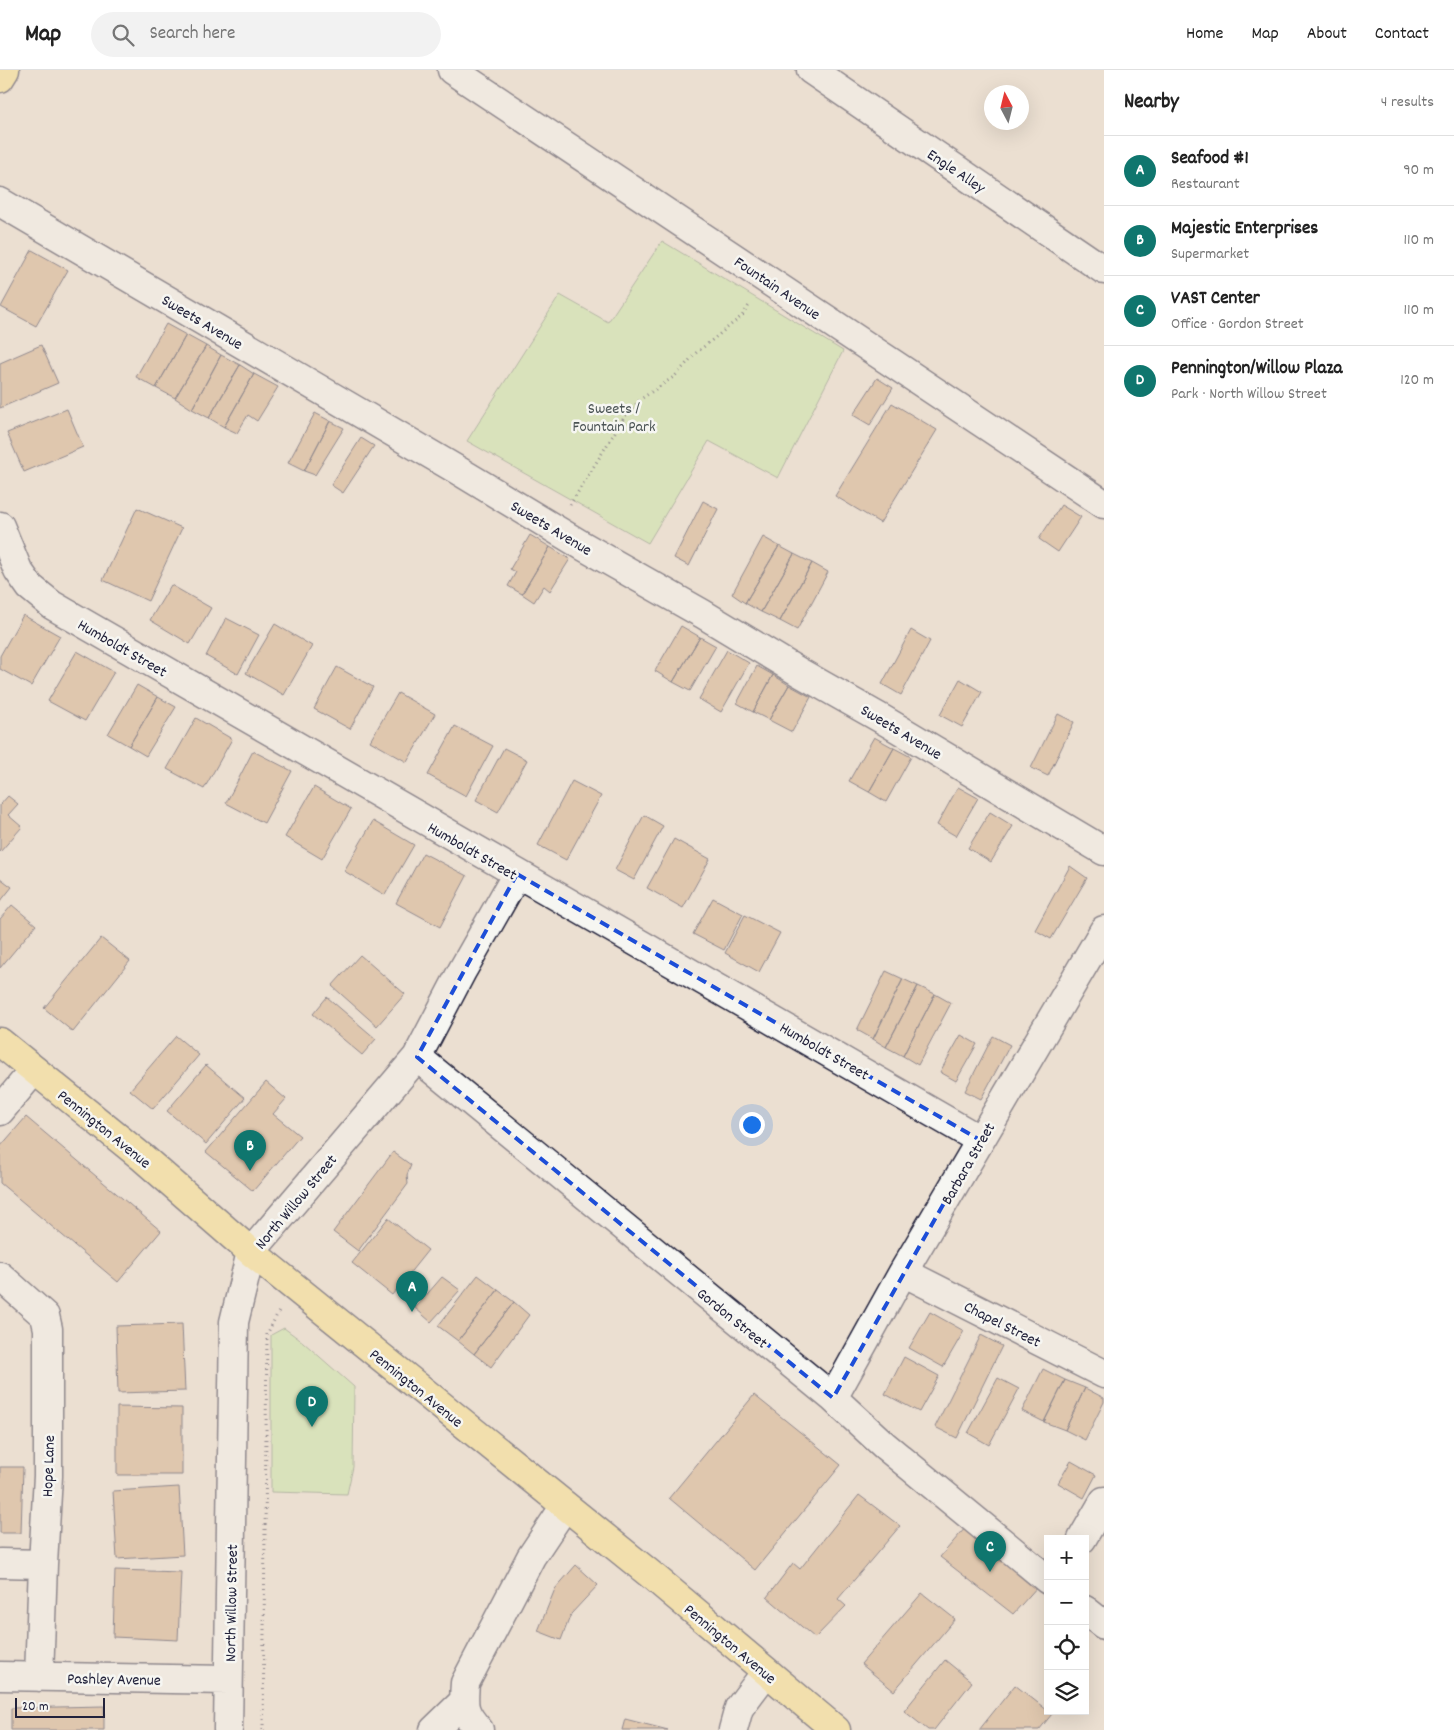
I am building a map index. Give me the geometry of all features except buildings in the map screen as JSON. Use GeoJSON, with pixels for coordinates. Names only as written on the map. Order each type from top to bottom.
{"type":"FeatureCollection","features":[{"type":"Feature","properties":{"kind":"main road"},"geometry":{"type":"LineString","coordinates":[[0,78],[5,70]]}},
{"type":"Feature","properties":{"kind":"main road","name":"Pennington Avenue"},"geometry":{"type":"LineString","coordinates":[[0,1042],[143,1158],[292,1286],[655,1578],[836,1730]]}},
{"type":"Feature","properties":{"kind":"street","name":"Fountain Avenue"},"geometry":{"type":"LineString","coordinates":[[452,70],[1104,504]]}},
{"type":"Feature","properties":{"kind":"street","name":"Engle Alley"},"geometry":{"type":"LineString","coordinates":[[811,70],[1104,270]]}},
{"type":"Feature","properties":{"kind":"street","name":"Sweets Avenue"},"geometry":{"type":"LineString","coordinates":[[0,202],[1104,851]]}},
{"type":"Feature","properties":{"kind":"street","name":"Humboldt Street"},"geometry":{"type":"LineString","coordinates":[[0,526],[18,570],[30,587],[52,605],[517,874],[723,990],[980,1140]]}},
{"type":"Feature","properties":{"kind":"street","name":"North Willow Street"},"geometry":{"type":"LineString","coordinates":[[228,1730],[234,1322],[251,1252],[416,1057],[517,874]]}},
{"type":"Feature","properties":{"kind":"street","name":"Barbara Street"},"geometry":{"type":"LineString","coordinates":[[832,1398],[903,1272],[1104,930]]}},
{"type":"Feature","properties":{"kind":"street","name":"Gordon Street"},"geometry":{"type":"LineString","coordinates":[[416,1057],[832,1398],[884,1445],[1044,1577]]}},
{"type":"Feature","properties":{"kind":"street"},"geometry":{"type":"LineString","coordinates":[[0,1111],[34,1070]]}},
{"type":"Feature","properties":{"kind":"street","name":"Chapel Street"},"geometry":{"type":"LineString","coordinates":[[903,1272],[1104,1374]]}},
{"type":"Feature","properties":{"kind":"street","name":"Hope Lane"},"geometry":{"type":"LineString","coordinates":[[0,1276],[45,1316],[48,1329],[48,1476],[39,1677]]}},
{"type":"Feature","properties":{"kind":"street"},"geometry":{"type":"LineString","coordinates":[[1084,1535],[1104,1501]]}},
{"type":"Feature","properties":{"kind":"street"},"geometry":{"type":"LineString","coordinates":[[479,1730],[467,1716],[464,1701],[465,1683],[531,1557],[565,1506]]}},
{"type":"Feature","properties":{"kind":"street"},"geometry":{"type":"LineString","coordinates":[[0,1563],[43,1564]]}},
{"type":"Feature","properties":{"kind":"street"},"geometry":{"type":"LineString","coordinates":[[1089,1613],[1104,1626]]}},
{"type":"Feature","properties":{"kind":"street"},"geometry":{"type":"LineString","coordinates":[[733,1730],[739,1708],[766,1672]]}},
{"type":"Feature","properties":{"kind":"street","name":"Pashley Avenue"},"geometry":{"type":"LineString","coordinates":[[0,1676],[228,1680]]}},
{"type":"Feature","properties":{"kind":"street"},"geometry":{"type":"LineString","coordinates":[[434,1730],[464,1701]]}},
{"type":"Feature","properties":{"kind":"path"},"geometry":{"type":"LineString","coordinates":[[555,529],[625,416],[641,399],[674,376],[696,353],[742,316],[768,280]]}},
{"type":"Feature","properties":{"kind":"path"},"geometry":{"type":"LineString","coordinates":[[263,1730],[267,1334],[292,1286]]}},
{"type":"Feature","properties":{"kind":"highlighted area"},"geometry":{"type":"Polygon","coordinates":[[[517,874],[980,1140],[833,1398],[417,1057],[517,874]]]}},
{"type":"Feature","properties":{"kind":"green space","name":"Sweets / Fountain Park"},"geometry":{"type":"Polygon","coordinates":[[[662,241],[843,351],[778,478],[709,441],[648,543],[467,441],[560,295],[608,322],[662,241]]]}},
{"type":"Feature","properties":{"kind":"green space"},"geometry":{"type":"Polygon","coordinates":[[[284,1328],[303,1342],[354,1387],[353,1467],[347,1494],[271,1492],[271,1335],[284,1328]]]}},
{"type":"Feature","properties":{"kind":"place","name":"Majestic Enterprises"},"geometry":{"type":"Point","coordinates":[250,1171]}},
{"type":"Feature","properties":{"kind":"place","name":"Seafood #1"},"geometry":{"type":"Point","coordinates":[412,1312]}},
{"type":"Feature","properties":{"kind":"place","name":"Pennington/Willow Plaza"},"geometry":{"type":"Point","coordinates":[312,1427]}},
{"type":"Feature","properties":{"kind":"place","name":"VAST Center"},"geometry":{"type":"Point","coordinates":[990,1572]}}]}
